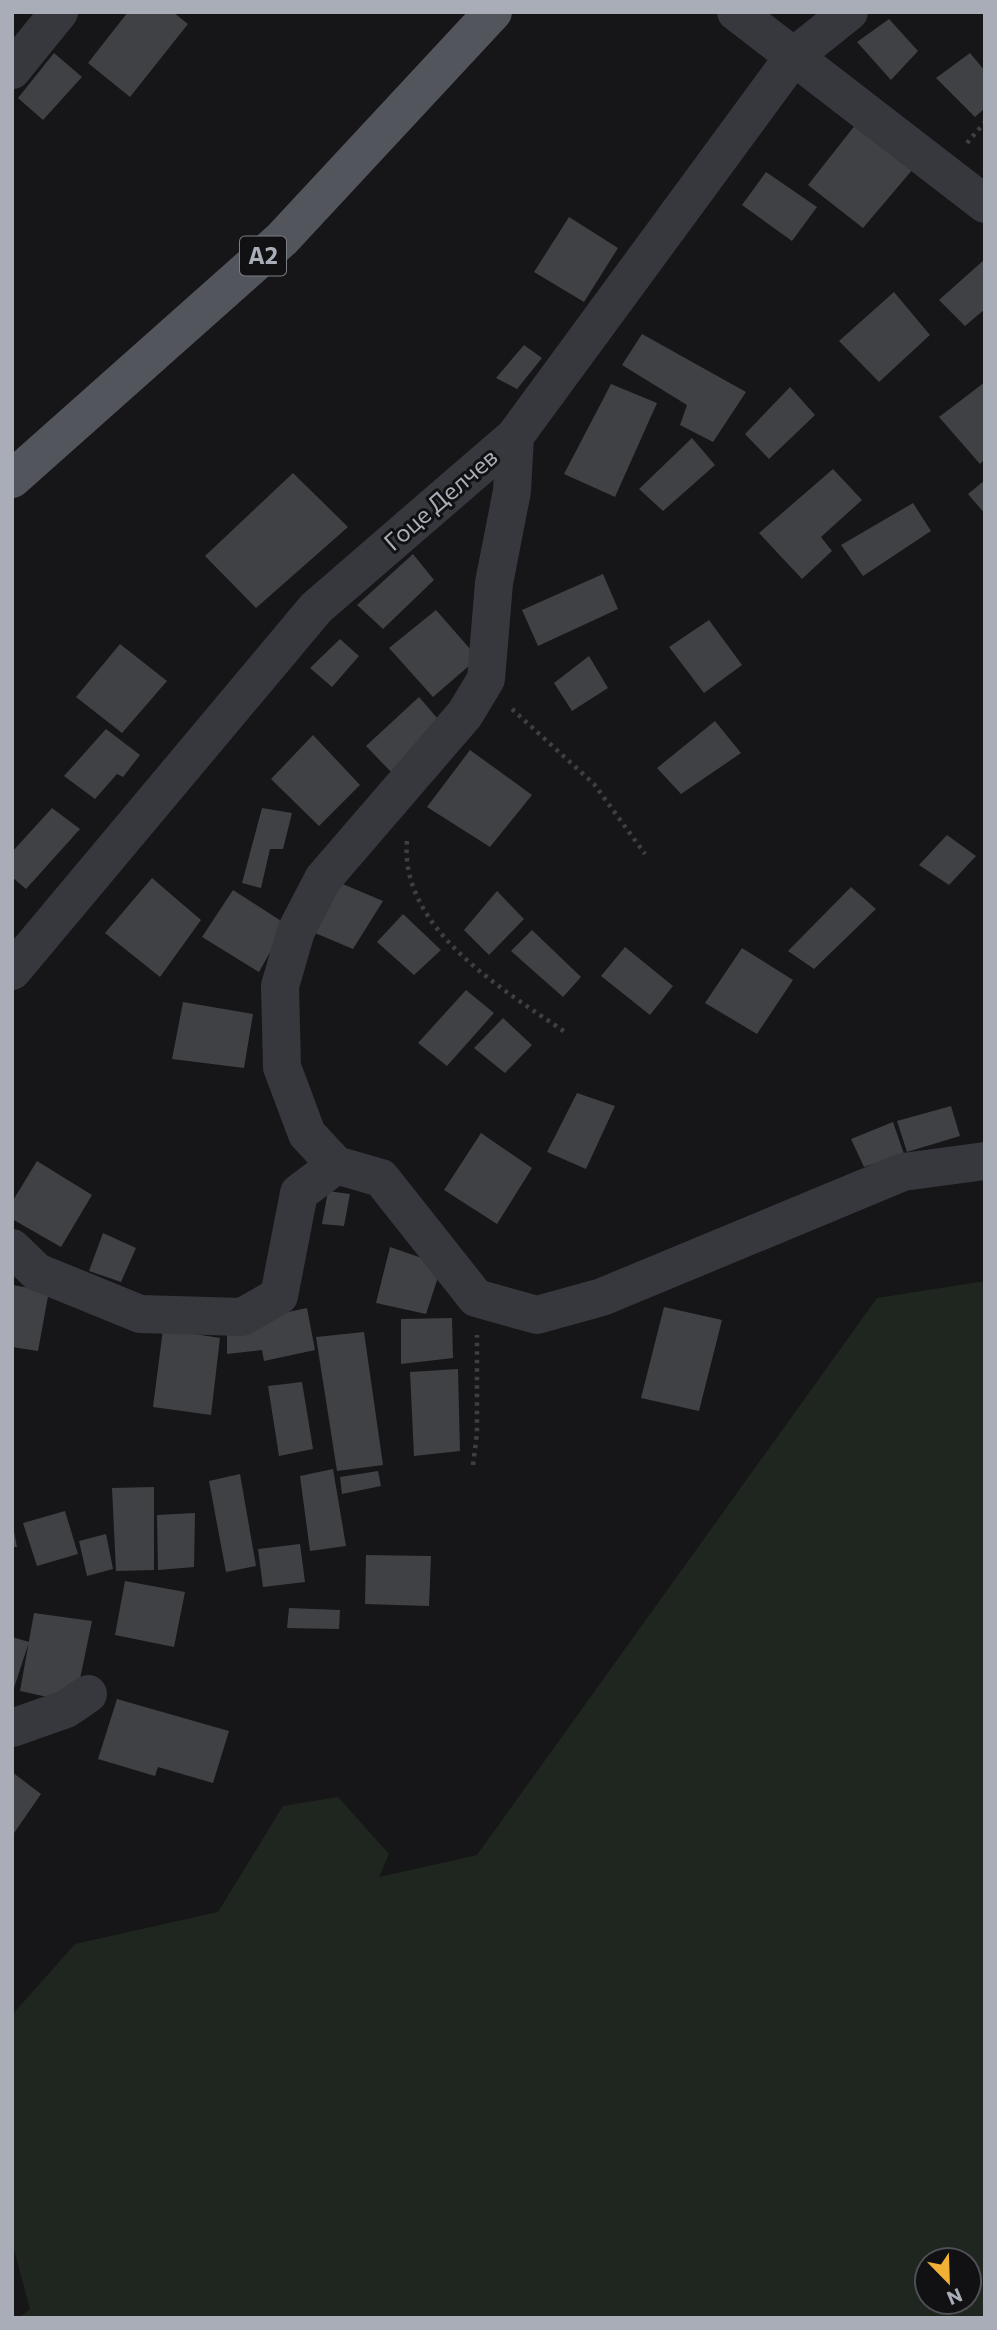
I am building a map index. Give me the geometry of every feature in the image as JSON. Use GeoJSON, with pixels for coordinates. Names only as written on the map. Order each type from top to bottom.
{"type":"FeatureCollection","features":[{"type":"Feature","properties":{"kind":"main road","name":"A2"},"geometry":{"type":"LineString","coordinates":[[12,479],[282,239],[492,12]]}},
{"type":"Feature","properties":{"kind":"street"},"geometry":{"type":"LineString","coordinates":[[12,69],[59,12]]}},
{"type":"Feature","properties":{"kind":"street"},"geometry":{"type":"LineString","coordinates":[[736,12],[985,204]]}},
{"type":"Feature","properties":{"kind":"street","name":"Гоце Делчев"},"geometry":{"type":"LineString","coordinates":[[12,971],[316,608],[515,436],[794,56],[849,12]]}},
{"type":"Feature","properties":{"kind":"street"},"geometry":{"type":"LineString","coordinates":[[515,436],[512,491],[494,583],[486,679],[465,714],[323,879],[296,931],[280,986],[282,1067],[307,1134],[336,1165],[381,1178],[476,1298],[537,1315],[602,1297],[902,1171],[985,1161]]}},
{"type":"Feature","properties":{"kind":"street"},"geometry":{"type":"LineString","coordinates":[[12,1248],[37,1272],[140,1314],[242,1317],[279,1296],[299,1193],[336,1165]]}},
{"type":"Feature","properties":{"kind":"street"},"geometry":{"type":"LineString","coordinates":[[12,1728],[66,1709],[88,1694]]}},
{"type":"Feature","properties":{"kind":"path"},"geometry":{"type":"LineString","coordinates":[[486,679],[534,731],[594,784],[645,854]]}},
{"type":"Feature","properties":{"kind":"path"},"geometry":{"type":"LineString","coordinates":[[407,838],[404,863],[419,906],[491,981],[565,1031]]}},
{"type":"Feature","properties":{"kind":"path"},"geometry":{"type":"LineString","coordinates":[[473,1465],[477,1433],[475,1342],[485,1301]]}},
{"type":"Feature","properties":{"kind":"shaded area"},"geometry":{"type":"Polygon","coordinates":[[[985,1281],[985,2318],[19,2318],[30,2309],[12,2242],[12,2015],[75,1944],[218,1912],[283,1806],[338,1797],[389,1854],[379,1877],[477,1855],[877,1298],[985,1281]]]}},
{"type":"Feature","properties":{"kind":"building"},"geometry":{"type":"Polygon","coordinates":[[[128,12],[173,12],[188,24],[130,97],[88,63],[128,12]]]}},
{"type":"Feature","properties":{"kind":"building"},"geometry":{"type":"Polygon","coordinates":[[[889,19],[918,51],[891,80],[857,42],[889,19]]]}},
{"type":"Feature","properties":{"kind":"building"},"geometry":{"type":"Polygon","coordinates":[[[54,53],[82,77],[43,120],[18,98],[54,53]]]}},
{"type":"Feature","properties":{"kind":"building"},"geometry":{"type":"Polygon","coordinates":[[[970,53],[985,71],[985,108],[975,117],[936,78],[970,53]]]}},
{"type":"Feature","properties":{"kind":"building"},"geometry":{"type":"Polygon","coordinates":[[[856,124],[913,169],[863,228],[808,185],[856,124]]]}},
{"type":"Feature","properties":{"kind":"building"},"geometry":{"type":"Polygon","coordinates":[[[766,172],[817,207],[792,241],[742,205],[766,172]]]}},
{"type":"Feature","properties":{"kind":"building"},"geometry":{"type":"Polygon","coordinates":[[[569,217],[618,248],[584,302],[534,272],[569,217]]]}},
{"type":"Feature","properties":{"kind":"building"},"geometry":{"type":"Polygon","coordinates":[[[985,259],[985,309],[965,326],[939,300],[985,259]]]}},
{"type":"Feature","properties":{"kind":"building"},"geometry":{"type":"Polygon","coordinates":[[[894,292],[930,335],[879,382],[839,341],[894,292]]]}},
{"type":"Feature","properties":{"kind":"building"},"geometry":{"type":"Polygon","coordinates":[[[642,334],[746,392],[713,442],[680,425],[687,405],[622,365],[642,334]]]}},
{"type":"Feature","properties":{"kind":"building"},"geometry":{"type":"Polygon","coordinates":[[[524,345],[542,358],[517,389],[496,378],[524,345]]]}},
{"type":"Feature","properties":{"kind":"building"},"geometry":{"type":"Polygon","coordinates":[[[985,382],[985,459],[980,464],[939,417],[985,382]]]}},
{"type":"Feature","properties":{"kind":"building"},"geometry":{"type":"Polygon","coordinates":[[[611,384],[657,403],[615,497],[564,474],[611,384]]]}},
{"type":"Feature","properties":{"kind":"building"},"geometry":{"type":"Polygon","coordinates":[[[790,387],[815,415],[769,459],[745,434],[790,387]]]}},
{"type":"Feature","properties":{"kind":"building"},"geometry":{"type":"Polygon","coordinates":[[[692,438],[715,465],[663,511],[639,489],[692,438]]]}},
{"type":"Feature","properties":{"kind":"building"},"geometry":{"type":"Polygon","coordinates":[[[833,469],[862,500],[821,537],[832,551],[802,579],[759,533],[833,469]]]}},
{"type":"Feature","properties":{"kind":"building"},"geometry":{"type":"Polygon","coordinates":[[[293,473],[348,527],[256,608],[205,556],[293,473]]]}},
{"type":"Feature","properties":{"kind":"building"},"geometry":{"type":"Polygon","coordinates":[[[985,480],[985,514],[968,494],[985,480]]]}},
{"type":"Feature","properties":{"kind":"building"},"geometry":{"type":"Polygon","coordinates":[[[913,503],[931,531],[863,576],[841,545],[913,503]]]}},
{"type":"Feature","properties":{"kind":"building"},"geometry":{"type":"Polygon","coordinates":[[[413,554],[434,580],[383,629],[357,605],[413,554]]]}},
{"type":"Feature","properties":{"kind":"building"},"geometry":{"type":"Polygon","coordinates":[[[603,574],[618,609],[538,646],[522,610],[603,574]]]}},
{"type":"Feature","properties":{"kind":"building"},"geometry":{"type":"Polygon","coordinates":[[[436,610],[478,658],[433,697],[389,648],[436,610]]]}},
{"type":"Feature","properties":{"kind":"building"},"geometry":{"type":"Polygon","coordinates":[[[709,620],[742,665],[704,693],[669,647],[709,620]]]}},
{"type":"Feature","properties":{"kind":"building"},"geometry":{"type":"Polygon","coordinates":[[[340,639],[359,656],[332,687],[310,668],[340,639]]]}},
{"type":"Feature","properties":{"kind":"building"},"geometry":{"type":"Polygon","coordinates":[[[120,644],[167,681],[122,733],[76,697],[120,644]]]}},
{"type":"Feature","properties":{"kind":"building"},"geometry":{"type":"Polygon","coordinates":[[[589,656],[608,688],[572,711],[554,683],[589,656]]]}},
{"type":"Feature","properties":{"kind":"building"},"geometry":{"type":"Polygon","coordinates":[[[419,697],[444,726],[393,774],[366,746],[419,697]]]}},
{"type":"Feature","properties":{"kind":"building"},"geometry":{"type":"Polygon","coordinates":[[[715,721],[741,753],[681,794],[657,768],[715,721]]]}},
{"type":"Feature","properties":{"kind":"building"},"geometry":{"type":"Polygon","coordinates":[[[106,729],[140,755],[123,777],[117,774],[95,799],[64,776],[106,729]]]}},
{"type":"Feature","properties":{"kind":"building"},"geometry":{"type":"Polygon","coordinates":[[[313,735],[360,785],[319,826],[271,779],[313,735]]]}},
{"type":"Feature","properties":{"kind":"building"},"geometry":{"type":"Polygon","coordinates":[[[470,750],[532,795],[490,847],[427,807],[470,750]]]}},
{"type":"Feature","properties":{"kind":"building"},"geometry":{"type":"Polygon","coordinates":[[[52,808],[80,829],[26,889],[12,877],[12,852],[52,808]]]}},
{"type":"Feature","properties":{"kind":"building"},"geometry":{"type":"Polygon","coordinates":[[[262,808],[292,813],[283,849],[270,849],[261,888],[242,883],[262,808]]]}},
{"type":"Feature","properties":{"kind":"building"},"geometry":{"type":"Polygon","coordinates":[[[947,835],[976,856],[949,885],[919,865],[947,835]]]}},
{"type":"Feature","properties":{"kind":"building"},"geometry":{"type":"Polygon","coordinates":[[[152,878],[201,920],[160,977],[105,933],[152,878]]]}},
{"type":"Feature","properties":{"kind":"building"},"geometry":{"type":"Polygon","coordinates":[[[338,882],[383,901],[353,949],[315,933],[338,882]]]}},
{"type":"Feature","properties":{"kind":"building"},"geometry":{"type":"Polygon","coordinates":[[[851,887],[876,909],[814,969],[788,951],[851,887]]]}},
{"type":"Feature","properties":{"kind":"building"},"geometry":{"type":"Polygon","coordinates":[[[233,890],[286,924],[259,972],[202,937],[233,890]]]}},
{"type":"Feature","properties":{"kind":"building"},"geometry":{"type":"Polygon","coordinates":[[[497,891],[524,919],[489,955],[464,930],[497,891]]]}},
{"type":"Feature","properties":{"kind":"building"},"geometry":{"type":"Polygon","coordinates":[[[403,914],[441,950],[414,975],[377,942],[403,914]]]}},
{"type":"Feature","properties":{"kind":"building"},"geometry":{"type":"Polygon","coordinates":[[[532,930],[581,977],[563,997],[511,951],[532,930]]]}},
{"type":"Feature","properties":{"kind":"building"},"geometry":{"type":"Polygon","coordinates":[[[625,947],[673,986],[650,1015],[601,976],[625,947]]]}},
{"type":"Feature","properties":{"kind":"building"},"geometry":{"type":"Polygon","coordinates":[[[742,948],[793,980],[757,1034],[705,1003],[742,948]]]}},
{"type":"Feature","properties":{"kind":"building"},"geometry":{"type":"Polygon","coordinates":[[[466,990],[494,1013],[447,1066],[418,1043],[466,990]]]}},
{"type":"Feature","properties":{"kind":"building"},"geometry":{"type":"Polygon","coordinates":[[[183,1002],[253,1014],[244,1068],[172,1059],[183,1002]]]}},
{"type":"Feature","properties":{"kind":"building"},"geometry":{"type":"Polygon","coordinates":[[[503,1018],[532,1045],[505,1073],[474,1048],[503,1018]]]}},
{"type":"Feature","properties":{"kind":"building"},"geometry":{"type":"Polygon","coordinates":[[[577,1093],[615,1106],[586,1169],[547,1152],[577,1093]]]}},
{"type":"Feature","properties":{"kind":"building"},"geometry":{"type":"Polygon","coordinates":[[[951,1106],[960,1136],[907,1152],[897,1121],[951,1106]]]}},
{"type":"Feature","properties":{"kind":"building"},"geometry":{"type":"Polygon","coordinates":[[[893,1122],[904,1154],[864,1167],[851,1139],[893,1122]]]}},
{"type":"Feature","properties":{"kind":"building"},"geometry":{"type":"Polygon","coordinates":[[[481,1133],[532,1168],[497,1224],[444,1190],[481,1133]]]}},
{"type":"Feature","properties":{"kind":"building"},"geometry":{"type":"Polygon","coordinates":[[[37,1161],[92,1195],[61,1247],[12,1219],[12,1202],[37,1161]]]}},
{"type":"Feature","properties":{"kind":"building"},"geometry":{"type":"Polygon","coordinates":[[[328,1191],[350,1194],[344,1226],[322,1224],[328,1191]]]}},
{"type":"Feature","properties":{"kind":"building"},"geometry":{"type":"Polygon","coordinates":[[[103,1233],[136,1248],[121,1282],[89,1271],[103,1233]]]}},
{"type":"Feature","properties":{"kind":"building"},"geometry":{"type":"Polygon","coordinates":[[[390,1247],[442,1265],[426,1314],[376,1303],[390,1247]]]}},
{"type":"Feature","properties":{"kind":"building"},"geometry":{"type":"Polygon","coordinates":[[[12,1285],[49,1291],[38,1351],[12,1347],[12,1285]]]}},
{"type":"Feature","properties":{"kind":"building"},"geometry":{"type":"Polygon","coordinates":[[[664,1307],[722,1320],[699,1411],[641,1398],[664,1307]]]}},
{"type":"Feature","properties":{"kind":"building"},"geometry":{"type":"Polygon","coordinates":[[[307,1308],[315,1350],[264,1361],[262,1350],[227,1354],[227,1320],[255,1319],[307,1308]]]}},
{"type":"Feature","properties":{"kind":"building"},"geometry":{"type":"Polygon","coordinates":[[[452,1318],[453,1358],[401,1364],[401,1319],[452,1318]]]}},
{"type":"Feature","properties":{"kind":"building"},"geometry":{"type":"Polygon","coordinates":[[[163,1329],[220,1338],[211,1415],[153,1407],[163,1329]]]}},
{"type":"Feature","properties":{"kind":"building"},"geometry":{"type":"Polygon","coordinates":[[[364,1332],[383,1465],[337,1471],[316,1337],[364,1332]]]}},
{"type":"Feature","properties":{"kind":"building"},"geometry":{"type":"Polygon","coordinates":[[[458,1369],[460,1451],[414,1456],[410,1372],[458,1369]]]}},
{"type":"Feature","properties":{"kind":"building"},"geometry":{"type":"Polygon","coordinates":[[[302,1382],[313,1449],[279,1456],[268,1386],[302,1382]]]}},
{"type":"Feature","properties":{"kind":"building"},"geometry":{"type":"Polygon","coordinates":[[[333,1469],[346,1546],[310,1551],[300,1476],[333,1469]]]}},
{"type":"Feature","properties":{"kind":"building"},"geometry":{"type":"Polygon","coordinates":[[[378,1471],[381,1486],[342,1494],[340,1477],[378,1471]]]}},
{"type":"Feature","properties":{"kind":"building"},"geometry":{"type":"Polygon","coordinates":[[[240,1474],[256,1566],[226,1572],[209,1481],[240,1474]]]}},
{"type":"Feature","properties":{"kind":"building"},"geometry":{"type":"Polygon","coordinates":[[[154,1487],[154,1570],[116,1571],[112,1488],[154,1487]]]}},
{"type":"Feature","properties":{"kind":"building"},"geometry":{"type":"Polygon","coordinates":[[[65,1511],[78,1554],[37,1566],[23,1523],[65,1511]]]}},
{"type":"Feature","properties":{"kind":"building"},"geometry":{"type":"Polygon","coordinates":[[[195,1513],[194,1567],[158,1570],[157,1515],[195,1513]]]}},
{"type":"Feature","properties":{"kind":"building"},"geometry":{"type":"Polygon","coordinates":[[[12,1521],[17,1547],[12,1547],[12,1521]]]}},
{"type":"Feature","properties":{"kind":"building"},"geometry":{"type":"Polygon","coordinates":[[[106,1534],[113,1569],[87,1576],[79,1541],[106,1534]]]}},
{"type":"Feature","properties":{"kind":"building"},"geometry":{"type":"Polygon","coordinates":[[[300,1544],[305,1582],[263,1587],[258,1549],[300,1544]]]}},
{"type":"Feature","properties":{"kind":"building"},"geometry":{"type":"Polygon","coordinates":[[[366,1555],[431,1556],[429,1606],[365,1604],[366,1555]]]}},
{"type":"Feature","properties":{"kind":"building"},"geometry":{"type":"Polygon","coordinates":[[[125,1581],[185,1592],[174,1647],[115,1635],[125,1581]]]}},
{"type":"Feature","properties":{"kind":"building"},"geometry":{"type":"Polygon","coordinates":[[[289,1608],[340,1610],[339,1629],[287,1628],[289,1608]]]}},
{"type":"Feature","properties":{"kind":"building"},"geometry":{"type":"Polygon","coordinates":[[[34,1613],[92,1621],[75,1703],[20,1691],[34,1613]]]}},
{"type":"Feature","properties":{"kind":"building"},"geometry":{"type":"Polygon","coordinates":[[[12,1637],[29,1642],[13,1691],[12,1691],[12,1637]]]}},
{"type":"Feature","properties":{"kind":"building"},"geometry":{"type":"Polygon","coordinates":[[[117,1699],[229,1731],[213,1783],[158,1767],[155,1776],[98,1759],[117,1699]]]}},
{"type":"Feature","properties":{"kind":"building"},"geometry":{"type":"Polygon","coordinates":[[[12,1772],[41,1794],[12,1836],[12,1772]]]}}]}
